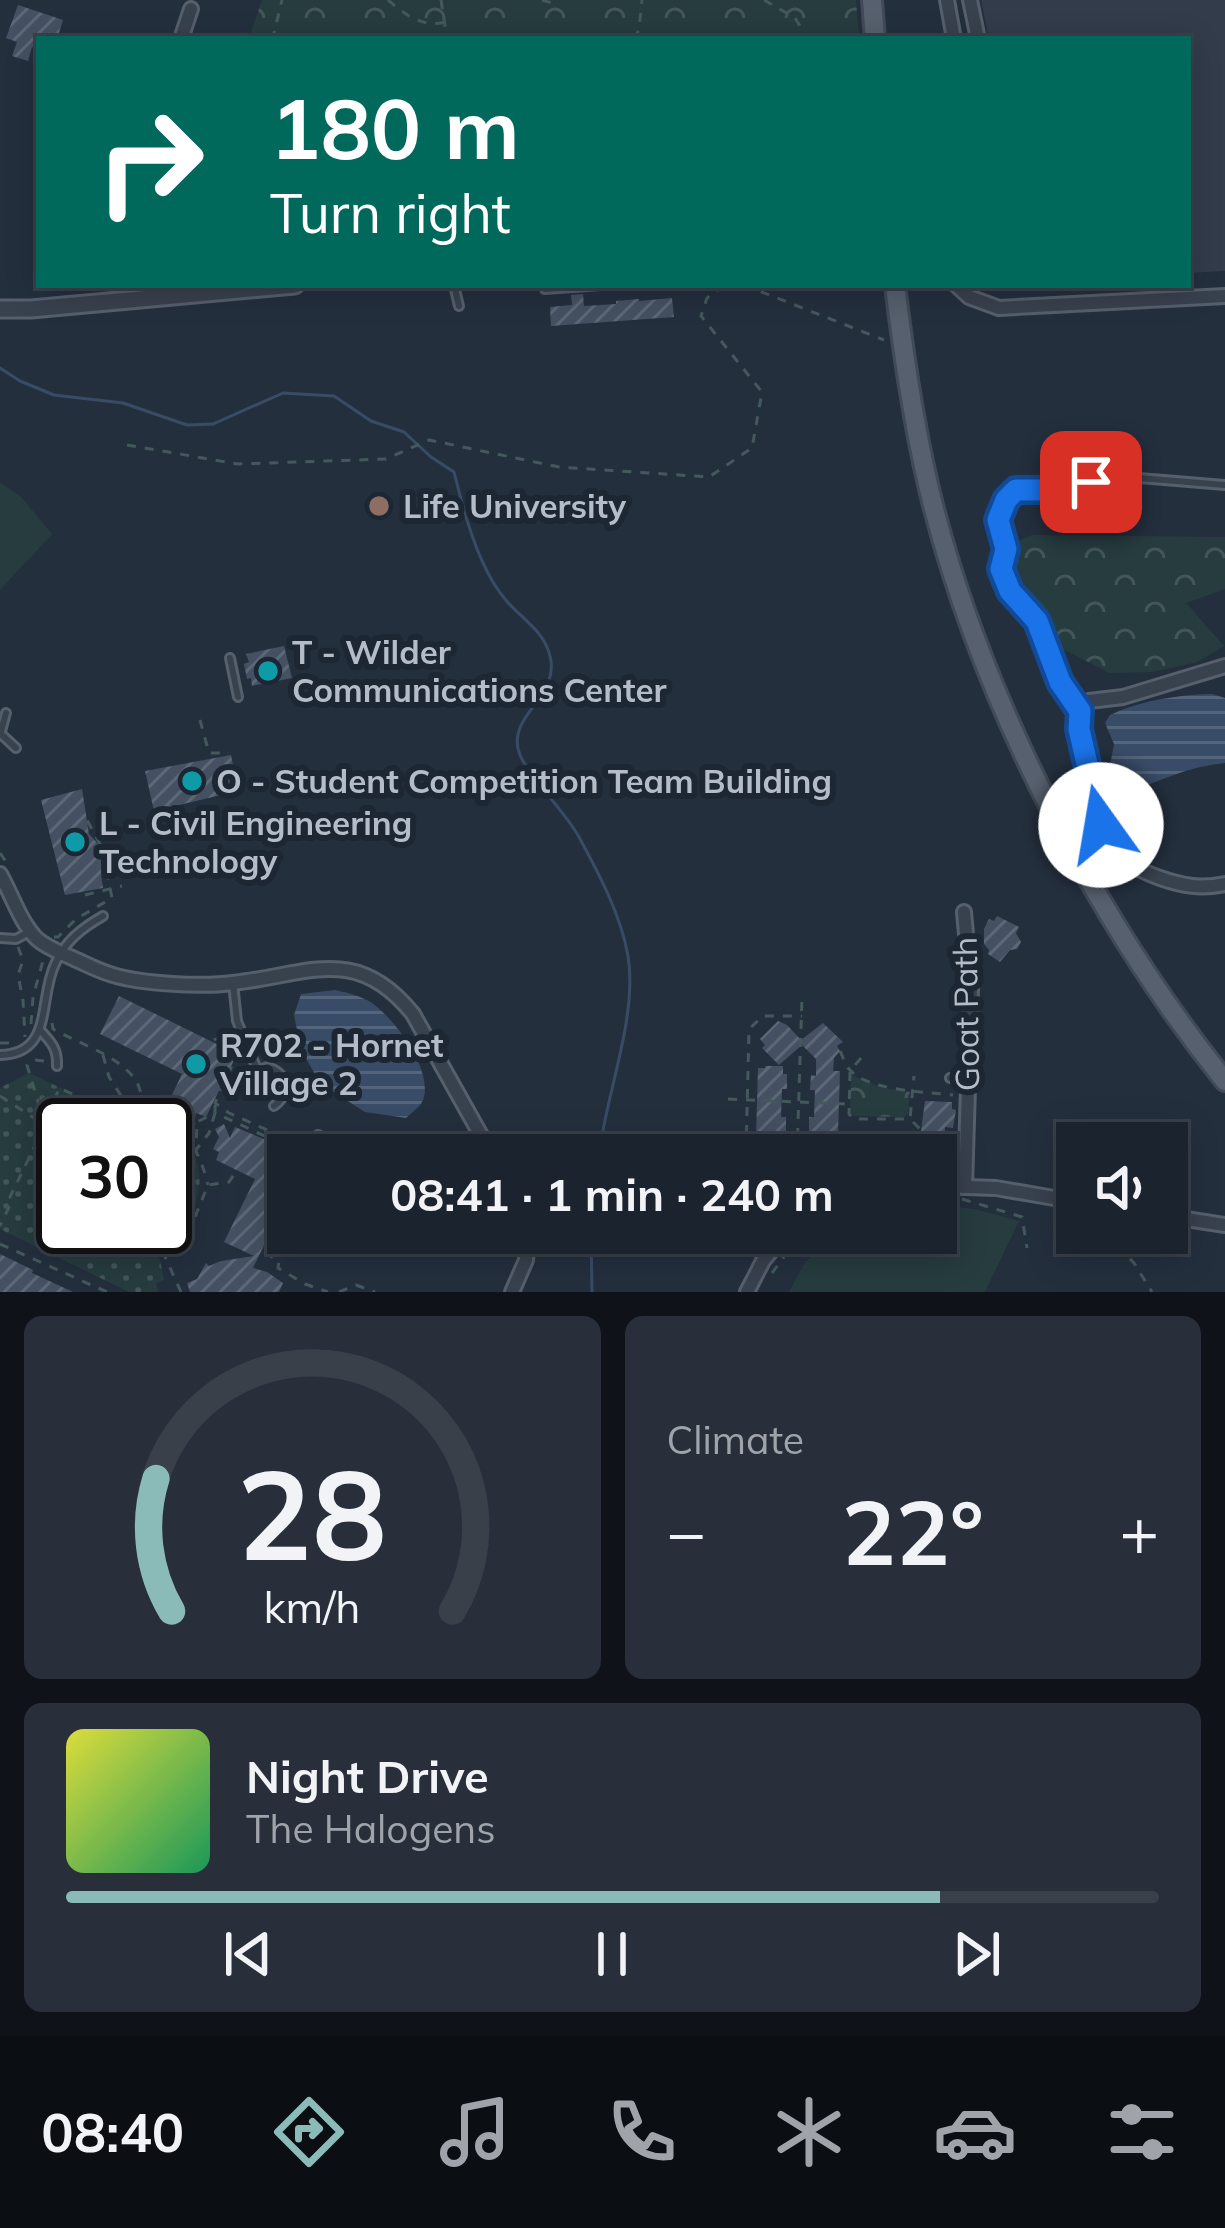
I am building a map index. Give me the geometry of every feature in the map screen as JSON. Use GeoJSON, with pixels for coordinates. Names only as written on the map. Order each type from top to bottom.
{"type":"FeatureCollection","features":[{"type":"Feature","properties":{"kind":"main road"},"geometry":{"type":"LineString","coordinates":[[872,0],[874,36]]}},
{"type":"Feature","properties":{"kind":"main road"},"geometry":{"type":"LineString","coordinates":[[892,289],[934,510],[1006,712],[1083,869],[1152,980],[1225,1081]]}},
{"type":"Feature","properties":{"kind":"street"},"geometry":{"type":"LineString","coordinates":[[947,0],[953,36]]}},
{"type":"Feature","properties":{"kind":"street"},"geometry":{"type":"LineString","coordinates":[[970,0],[978,36]]}},
{"type":"Feature","properties":{"kind":"street"},"geometry":{"type":"LineString","coordinates":[[182,36],[191,9]]}},
{"type":"Feature","properties":{"kind":"street"},"geometry":{"type":"LineString","coordinates":[[10,306],[115,293],[237,288]]}},
{"type":"Feature","properties":{"kind":"street"},"geometry":{"type":"LineString","coordinates":[[959,288],[969,297],[999,308],[1225,296]]}},
{"type":"Feature","properties":{"kind":"street"},"geometry":{"type":"LineString","coordinates":[[1225,666],[1123,697],[1089,701],[1082,705],[1079,729],[1101,825],[1114,852],[1128,864],[1186,887],[1225,884]]}},
{"type":"Feature","properties":{"kind":"street"},"geometry":{"type":"LineString","coordinates":[[0,874],[31,931],[58,958],[118,977],[233,983],[330,968],[362,974],[385,986],[413,1014],[480,1134]]}},
{"type":"Feature","properties":{"kind":"street","name":"Goat Path"},"geometry":{"type":"LineString","coordinates":[[958,1186],[971,977],[964,913]]}},
{"type":"Feature","properties":{"kind":"street"},"geometry":{"type":"LineString","coordinates":[[958,1186],[1056,1198]]}},
{"type":"Feature","properties":{"kind":"street"},"geometry":{"type":"LineString","coordinates":[[1188,1219],[1225,1225]]}},
{"type":"Feature","properties":{"kind":"street"},"geometry":{"type":"LineString","coordinates":[[512,1292],[526,1254]]}},
{"type":"Feature","properties":{"kind":"street"},"geometry":{"type":"LineString","coordinates":[[746,1292],[771,1254]]}},
{"type":"Feature","properties":{"kind":"lane"},"geometry":{"type":"LineString","coordinates":[[455,288],[459,306]]}},
{"type":"Feature","properties":{"kind":"lane"},"geometry":{"type":"LineString","coordinates":[[1080,711],[1060,682],[1037,621],[1004,580],[1001,569],[1006,549],[998,520],[1006,500],[1016,490],[1062,490],[1115,476],[1225,485]]}},
{"type":"Feature","properties":{"kind":"lane"},"geometry":{"type":"LineString","coordinates":[[230,658],[238,697]]}},
{"type":"Feature","properties":{"kind":"lane"},"geometry":{"type":"LineString","coordinates":[[6,713],[0,735],[16,748]]}},
{"type":"Feature","properties":{"kind":"lane"},"geometry":{"type":"LineString","coordinates":[[0,1055],[29,1047],[40,1030],[58,958],[77,933],[103,916]]}},
{"type":"Feature","properties":{"kind":"lane"},"geometry":{"type":"LineString","coordinates":[[1,938],[16,939],[31,931]]}},
{"type":"Feature","properties":{"kind":"lane"},"geometry":{"type":"LineString","coordinates":[[233,983],[237,1021],[254,1071],[272,1068],[284,1078],[285,1094],[274,1106]]}},
{"type":"Feature","properties":{"kind":"lane"},"geometry":{"type":"LineString","coordinates":[[40,1030],[58,1054],[57,1066]]}},
{"type":"Feature","properties":{"kind":"lane"},"geometry":{"type":"LineString","coordinates":[[950,1078],[968,1080]]}},
{"type":"Feature","properties":{"kind":"path"},"geometry":{"type":"LineString","coordinates":[[276,36],[282,0]]}},
{"type":"Feature","properties":{"kind":"path"},"geometry":{"type":"LineString","coordinates":[[388,0],[427,25],[446,22]]}},
{"type":"Feature","properties":{"kind":"path"},"geometry":{"type":"LineString","coordinates":[[441,0],[447,36]]}},
{"type":"Feature","properties":{"kind":"path"},"geometry":{"type":"LineString","coordinates":[[542,0],[559,0]]}},
{"type":"Feature","properties":{"kind":"path"},"geometry":{"type":"LineString","coordinates":[[636,36],[642,0]]}},
{"type":"Feature","properties":{"kind":"path"},"geometry":{"type":"LineString","coordinates":[[764,0],[796,18],[806,36]]}},
{"type":"Feature","properties":{"kind":"path"},"geometry":{"type":"LineString","coordinates":[[127,445],[238,464],[386,459],[430,440],[559,467],[709,478],[752,448],[761,392],[701,316],[707,298],[720,288]]}},
{"type":"Feature","properties":{"kind":"path"},"geometry":{"type":"LineString","coordinates":[[752,288],[903,347]]}},
{"type":"Feature","properties":{"kind":"path"},"geometry":{"type":"LineString","coordinates":[[200,720],[210,756],[230,753]]}},
{"type":"Feature","properties":{"kind":"path"},"geometry":{"type":"LineString","coordinates":[[51,938],[112,898],[102,848],[87,820]]}},
{"type":"Feature","properties":{"kind":"path"},"geometry":{"type":"LineString","coordinates":[[85,895],[122,886]]}},
{"type":"Feature","properties":{"kind":"path"},"geometry":{"type":"LineString","coordinates":[[18,945],[23,960],[18,975],[25,1036]]}},
{"type":"Feature","properties":{"kind":"path"},"geometry":{"type":"LineString","coordinates":[[0,1043],[16,1042],[30,1030],[33,997],[45,956],[58,958]]}},
{"type":"Feature","properties":{"kind":"path"},"geometry":{"type":"LineString","coordinates":[[798,1134],[802,998]]}},
{"type":"Feature","properties":{"kind":"path"},"geometry":{"type":"LineString","coordinates":[[746,1134],[749,1029],[763,1016],[802,1016]]}},
{"type":"Feature","properties":{"kind":"path"},"geometry":{"type":"LineString","coordinates":[[50,1017],[53,1029],[130,1073],[142,1098]]}},
{"type":"Feature","properties":{"kind":"path"},"geometry":{"type":"LineString","coordinates":[[196,1150],[208,1133],[215,1103],[239,1051],[234,1034]]}},
{"type":"Feature","properties":{"kind":"path"},"geometry":{"type":"LineString","coordinates":[[214,1040],[236,1043]]}},
{"type":"Feature","properties":{"kind":"path"},"geometry":{"type":"LineString","coordinates":[[841,1051],[850,1071],[849,1114],[854,1119],[910,1119],[924,1133],[939,1134]]}},
{"type":"Feature","properties":{"kind":"path"},"geometry":{"type":"LineString","coordinates":[[104,1055],[109,1077],[123,1098]]}},
{"type":"Feature","properties":{"kind":"path"},"geometry":{"type":"LineString","coordinates":[[850,1071],[861,1058]]}},
{"type":"Feature","properties":{"kind":"path"},"geometry":{"type":"LineString","coordinates":[[37,1098],[27,1065],[44,1061]]}},
{"type":"Feature","properties":{"kind":"path"},"geometry":{"type":"LineString","coordinates":[[850,1071],[874,1084],[967,1096]]}},
{"type":"Feature","properties":{"kind":"path"},"geometry":{"type":"LineString","coordinates":[[910,1119],[914,1076]]}},
{"type":"Feature","properties":{"kind":"path"},"geometry":{"type":"LineString","coordinates":[[55,1098],[59,1088],[81,1098]]}},
{"type":"Feature","properties":{"kind":"path"},"geometry":{"type":"LineString","coordinates":[[0,1096],[36,1119]]}},
{"type":"Feature","properties":{"kind":"path"},"geometry":{"type":"LineString","coordinates":[[728,1099],[849,1104]]}},
{"type":"Feature","properties":{"kind":"path"},"geometry":{"type":"LineString","coordinates":[[215,1103],[270,1134]]}},
{"type":"Feature","properties":{"kind":"path"},"geometry":{"type":"LineString","coordinates":[[192,1126],[214,1114],[267,1136]]}},
{"type":"Feature","properties":{"kind":"path"},"geometry":{"type":"LineString","coordinates":[[196,1150],[197,1122]]}},
{"type":"Feature","properties":{"kind":"path"},"geometry":{"type":"LineString","coordinates":[[0,1226],[36,1144]]}},
{"type":"Feature","properties":{"kind":"path"},"geometry":{"type":"LineString","coordinates":[[182,1292],[158,1241],[186,1239],[208,1185],[192,1145]]}},
{"type":"Feature","properties":{"kind":"path"},"geometry":{"type":"LineString","coordinates":[[208,1185],[229,1182],[237,1170]]}},
{"type":"Feature","properties":{"kind":"path"},"geometry":{"type":"LineString","coordinates":[[958,1186],[953,1197],[1022,1217],[1027,1248]]}},
{"type":"Feature","properties":{"kind":"path"},"geometry":{"type":"LineString","coordinates":[[0,1244],[106,1292]]}},
{"type":"Feature","properties":{"kind":"path"},"geometry":{"type":"LineString","coordinates":[[266,1253],[279,1261],[278,1268],[328,1292]]}},
{"type":"Feature","properties":{"kind":"path"},"geometry":{"type":"LineString","coordinates":[[770,1275],[781,1254]]}},
{"type":"Feature","properties":{"kind":"path"},"geometry":{"type":"LineString","coordinates":[[1125,1254],[1152,1292]]}},
{"type":"Feature","properties":{"kind":"path"},"geometry":{"type":"LineString","coordinates":[[339,1292],[356,1285],[375,1292]]}},
{"type":"Feature","properties":{"kind":"shaded area"},"geometry":{"type":"Polygon","coordinates":[[[981,0],[1225,0],[1225,271],[1191,273],[1191,36],[988,36],[981,0]]]}},
{"type":"Feature","properties":{"kind":"green space"},"geometry":{"type":"Polygon","coordinates":[[[262,0],[856,0],[859,36],[250,36],[262,0]]]}},
{"type":"Feature","properties":{"kind":"green space"},"geometry":{"type":"Polygon","coordinates":[[[0,482],[21,497],[52,534],[0,590],[0,482]]]}},
{"type":"Feature","properties":{"kind":"green space"},"geometry":{"type":"Polygon","coordinates":[[[1032,535],[1225,537],[1225,589],[1186,603],[1224,646],[1197,662],[1153,672],[1110,673],[1025,630],[1000,600],[989,554],[1032,535]]]}},
{"type":"Feature","properties":{"kind":"green space"},"geometry":{"type":"Polygon","coordinates":[[[29,1073],[82,1098],[36,1098],[36,1247],[0,1229],[0,1088],[29,1073]]]}},
{"type":"Feature","properties":{"kind":"green space"},"geometry":{"type":"Polygon","coordinates":[[[851,1075],[883,1088],[910,1092],[908,1114],[854,1116],[850,1112],[851,1075]]]}},
{"type":"Feature","properties":{"kind":"green space"},"geometry":{"type":"Polygon","coordinates":[[[192,1154],[199,1174],[192,1211],[192,1154]]]}},
{"type":"Feature","properties":{"kind":"green space"},"geometry":{"type":"Polygon","coordinates":[[[957,1207],[1019,1221],[985,1292],[789,1292],[814,1254],[957,1254],[957,1207]]]}},
{"type":"Feature","properties":{"kind":"green space"},"geometry":{"type":"Polygon","coordinates":[[[51,1254],[156,1254],[164,1280],[156,1283],[158,1292],[129,1292],[51,1254]]]}},
{"type":"Feature","properties":{"kind":"water"},"geometry":{"type":"Polygon","coordinates":[[[1212,694],[1225,698],[1225,763],[1186,771],[1125,795],[1110,765],[1114,744],[1105,723],[1110,715],[1160,699],[1212,694]]]}},
{"type":"Feature","properties":{"kind":"water"},"geometry":{"type":"Polygon","coordinates":[[[335,990],[372,1003],[412,1049],[425,1092],[421,1104],[406,1118],[365,1112],[321,1084],[301,1050],[294,1015],[301,994],[335,990]]]}},
{"type":"Feature","properties":{"kind":"building"},"geometry":{"type":"Polygon","coordinates":[[[18,5],[63,20],[58,36],[36,36],[36,48],[32,47],[28,61],[12,56],[17,42],[6,38],[18,5]]]}},
{"type":"Feature","properties":{"kind":"building"},"geometry":{"type":"Polygon","coordinates":[[[583,294],[584,306],[672,298],[674,317],[551,326],[550,307],[572,305],[571,295],[583,294]]]}},
{"type":"Feature","properties":{"kind":"building","name":"T - Wilder Communications Center"},"geometry":{"type":"Polygon","coordinates":[[[284,646],[292,678],[252,686],[244,664],[249,662],[246,654],[284,646]]]}},
{"type":"Feature","properties":{"kind":"building","name":"O - Student Competition Team Building"},"geometry":{"type":"Polygon","coordinates":[[[231,755],[238,791],[154,811],[145,771],[231,755]]]}},
{"type":"Feature","properties":{"kind":"building","name":"L - Civil Engineering Technology"},"geometry":{"type":"Polygon","coordinates":[[[82,789],[89,834],[99,845],[106,875],[101,876],[103,888],[65,895],[41,800],[82,789]]]}},
{"type":"Feature","properties":{"kind":"building"},"geometry":{"type":"Polygon","coordinates":[[[997,916],[1019,927],[1016,933],[1021,942],[1000,962],[988,954],[984,944],[984,929],[997,916]]]}},
{"type":"Feature","properties":{"kind":"building","name":"R702 - Hornet Village 2"},"geometry":{"type":"Polygon","coordinates":[[[119,996],[237,1054],[206,1117],[196,1113],[195,1118],[192,1098],[170,1098],[182,1074],[100,1034],[119,996]]]}},
{"type":"Feature","properties":{"kind":"building"},"geometry":{"type":"Polygon","coordinates":[[[778,1021],[801,1040],[823,1023],[843,1042],[837,1046],[840,1051],[833,1071],[840,1071],[838,1134],[809,1132],[816,1059],[802,1045],[779,1065],[762,1048],[760,1039],[778,1021]]]}},
{"type":"Feature","properties":{"kind":"building"},"geometry":{"type":"Polygon","coordinates":[[[783,1066],[787,1074],[781,1117],[786,1117],[786,1131],[782,1134],[756,1134],[758,1068],[783,1066]]]}},
{"type":"Feature","properties":{"kind":"building"},"geometry":{"type":"Polygon","coordinates":[[[925,1101],[952,1102],[956,1110],[953,1128],[921,1131],[925,1101]]]}},
{"type":"Feature","properties":{"kind":"building"},"geometry":{"type":"Polygon","coordinates":[[[224,1124],[230,1138],[235,1127],[267,1140],[267,1239],[253,1268],[283,1283],[279,1292],[190,1292],[187,1283],[197,1279],[206,1263],[254,1256],[224,1242],[255,1179],[216,1160],[219,1152],[213,1149],[219,1137],[215,1129],[224,1124]]]}},
{"type":"Feature","properties":{"kind":"building"},"geometry":{"type":"Polygon","coordinates":[[[0,1254],[32,1273],[73,1292],[0,1292],[0,1254]]]}},
{"type":"Feature","properties":{"kind":"waterway"},"geometry":{"type":"LineString","coordinates":[[0,368],[54,395],[123,403],[187,425],[213,424],[283,393],[334,396],[371,421],[404,432],[454,472],[487,571],[505,599],[543,639],[550,656],[548,684],[519,729],[520,755],[587,851],[625,941],[629,1004],[602,1134]]}},
{"type":"Feature","properties":{"kind":"waterway"},"geometry":{"type":"LineString","coordinates":[[591,1254],[592,1292]]}},
{"type":"Feature","properties":{"kind":"place","name":"Life University"},"geometry":{"type":"Point","coordinates":[379,506]}},
{"type":"Feature","properties":{"kind":"place","name":"T - Wilder Communications Center"},"geometry":{"type":"Point","coordinates":[268,671]}},
{"type":"Feature","properties":{"kind":"place","name":"O - Student Competition Team Building"},"geometry":{"type":"Point","coordinates":[192,781]}},
{"type":"Feature","properties":{"kind":"place","name":"L - Civil Engineering Technology"},"geometry":{"type":"Point","coordinates":[75,842]}},
{"type":"Feature","properties":{"kind":"place","name":"R702 - Hornet Village 2"},"geometry":{"type":"Point","coordinates":[196,1064]}},
{"type":"Feature","properties":{"kind":"route"},"geometry":{"type":"LineString","coordinates":[[1091,482],[1062,490],[1016,490],[998,520],[1006,549],[1001,569],[1004,580],[1037,621],[1060,682],[1080,711],[1079,729],[1101,825]]}}]}
